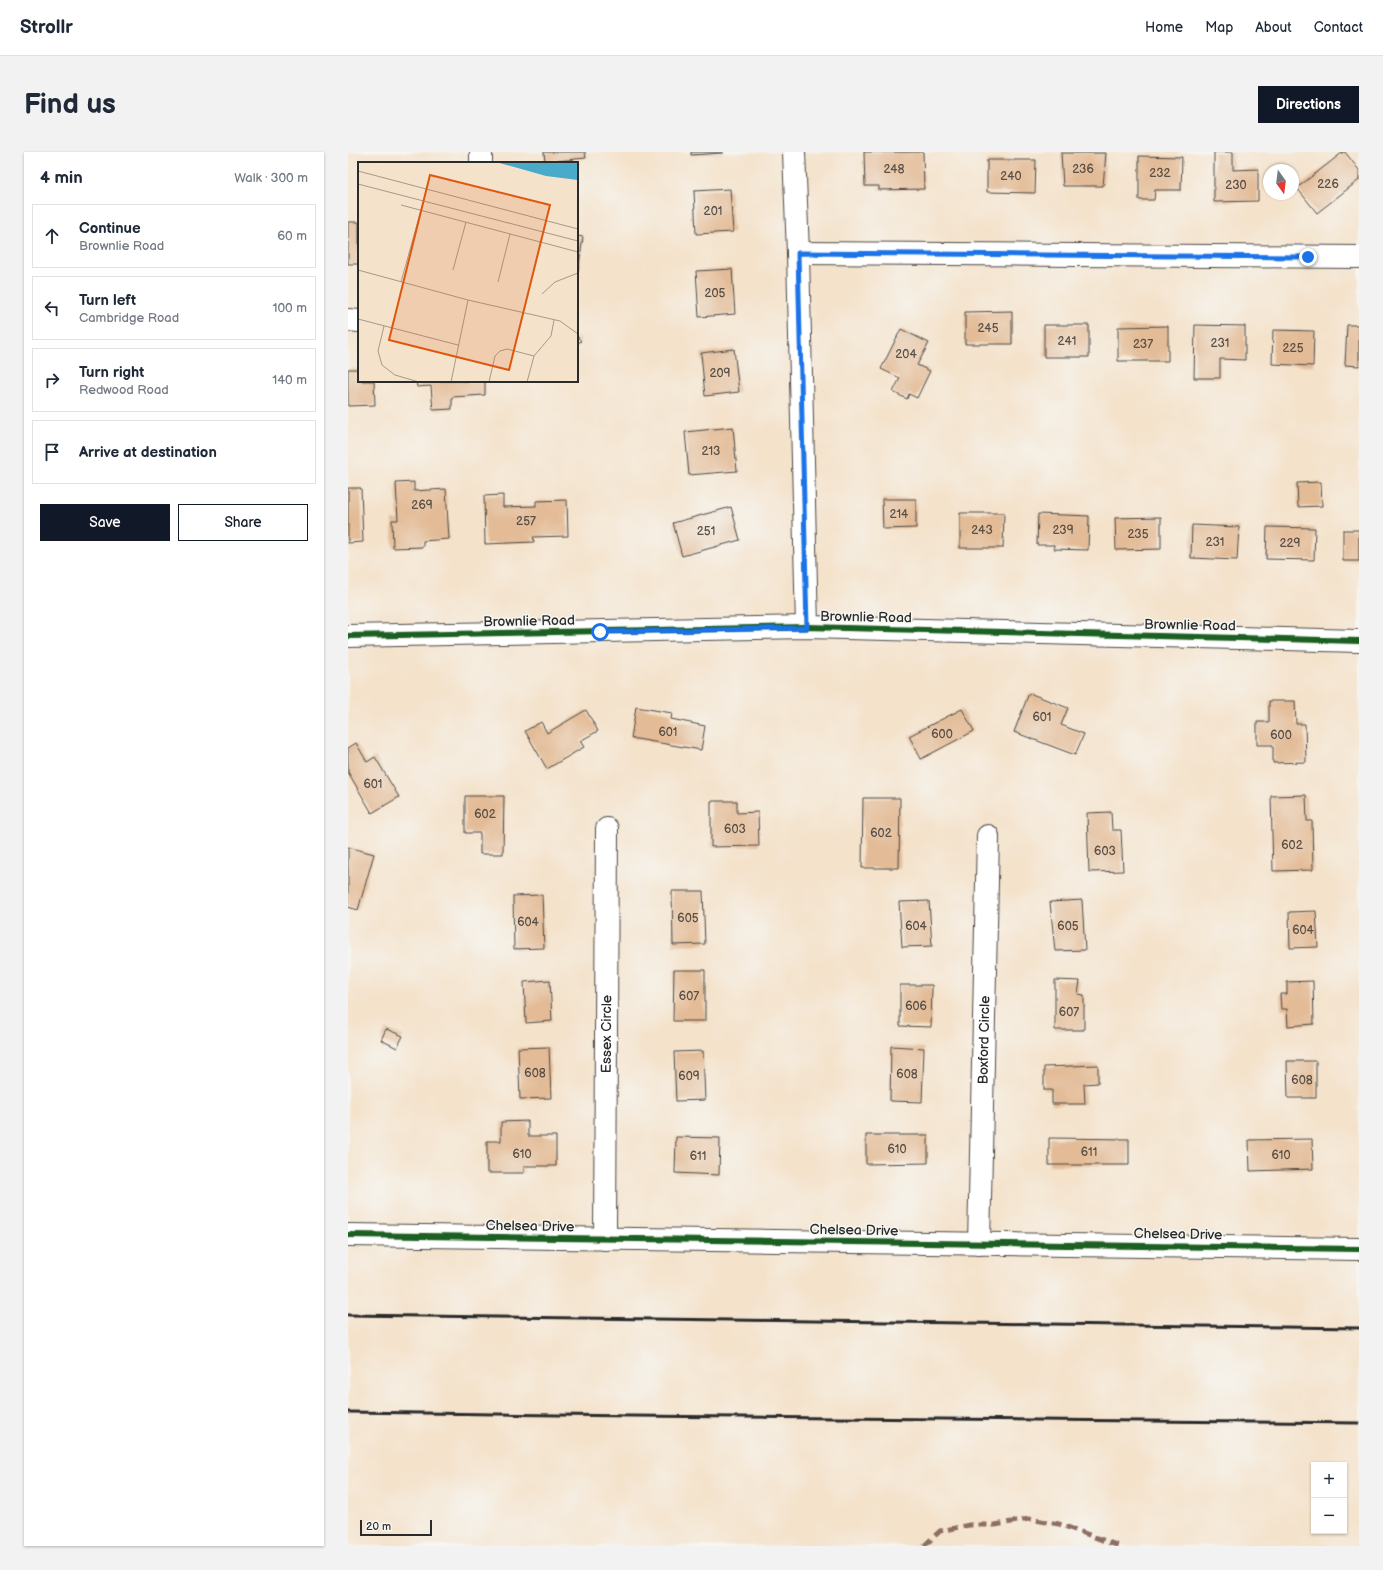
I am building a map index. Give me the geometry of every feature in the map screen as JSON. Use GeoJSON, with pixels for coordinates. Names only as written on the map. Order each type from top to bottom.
{"type":"FeatureCollection","features":[{"type":"Feature","properties":{"kind":"street"},"geometry":{"type":"LineString","coordinates":[[794,152],[798,253],[807,628]]}},
{"type":"Feature","properties":{"kind":"street"},"geometry":{"type":"LineString","coordinates":[[798,253],[1359,257]]}},
{"type":"Feature","properties":{"kind":"street"},"geometry":{"type":"LineString","coordinates":[[348,320],[358,321]]}},
{"type":"Feature","properties":{"kind":"street","name":"Brownlie Road"},"geometry":{"type":"LineString","coordinates":[[348,636],[807,628],[1359,641]]}},
{"type":"Feature","properties":{"kind":"street","name":"Essex Circle"},"geometry":{"type":"LineString","coordinates":[[606,1238],[607,829]]}},
{"type":"Feature","properties":{"kind":"street","name":"Boxford Circle"},"geometry":{"type":"LineString","coordinates":[[979,1244],[988,836]]}},
{"type":"Feature","properties":{"kind":"street","name":"Chelsea Drive"},"geometry":{"type":"LineString","coordinates":[[348,1235],[1359,1249]]}},
{"type":"Feature","properties":{"kind":"building"},"geometry":{"type":"Polygon","coordinates":[[[544,152],[585,152],[586,158],[545,162],[544,152]]]}},
{"type":"Feature","properties":{"kind":"building"},"geometry":{"type":"Polygon","coordinates":[[[691,152],[723,152],[723,153],[691,155],[691,152]]]}},
{"type":"Feature","properties":{"kind":"building"},"geometry":{"type":"Polygon","coordinates":[[[864,152],[923,152],[924,189],[879,190],[879,186],[865,186],[864,152]]]}},
{"type":"Feature","properties":{"kind":"building"},"geometry":{"type":"Polygon","coordinates":[[[1214,152],[1233,152],[1233,170],[1258,169],[1258,201],[1214,202],[1214,152]]]}},
{"type":"Feature","properties":{"kind":"building"},"geometry":{"type":"Polygon","coordinates":[[[1343,152],[1345,152],[1359,170],[1359,180],[1317,213],[1299,190],[1299,186],[1343,152]]]}},
{"type":"Feature","properties":{"kind":"building"},"geometry":{"type":"Polygon","coordinates":[[[1061,153],[1106,153],[1103,186],[1063,186],[1061,153]]]}},
{"type":"Feature","properties":{"kind":"building"},"geometry":{"type":"Polygon","coordinates":[[[1139,156],[1182,157],[1181,190],[1155,190],[1154,200],[1139,200],[1139,156]]]}},
{"type":"Feature","properties":{"kind":"building"},"geometry":{"type":"Polygon","coordinates":[[[987,160],[1036,160],[1035,193],[987,192],[987,160]]]}},
{"type":"Feature","properties":{"kind":"building"},"geometry":{"type":"Polygon","coordinates":[[[730,189],[733,232],[696,234],[694,191],[730,189]]]}},
{"type":"Feature","properties":{"kind":"building"},"geometry":{"type":"Polygon","coordinates":[[[348,222],[358,222],[358,264],[348,264],[348,222]]]}},
{"type":"Feature","properties":{"kind":"building"},"geometry":{"type":"Polygon","coordinates":[[[578,236],[583,237],[578,272],[578,236]]]}},
{"type":"Feature","properties":{"kind":"building"},"geometry":{"type":"Polygon","coordinates":[[[732,269],[735,314],[699,317],[696,271],[732,269]]]}},
{"type":"Feature","properties":{"kind":"building"},"geometry":{"type":"Polygon","coordinates":[[[1012,311],[1012,344],[965,344],[965,312],[1012,311]]]}},
{"type":"Feature","properties":{"kind":"building"},"geometry":{"type":"Polygon","coordinates":[[[1044,325],[1089,325],[1089,357],[1044,357],[1044,325]]]}},
{"type":"Feature","properties":{"kind":"building"},"geometry":{"type":"Polygon","coordinates":[[[1195,325],[1245,326],[1245,360],[1220,359],[1220,378],[1194,378],[1195,325]]]}},
{"type":"Feature","properties":{"kind":"building"},"geometry":{"type":"Polygon","coordinates":[[[1347,325],[1359,325],[1359,366],[1345,365],[1347,325]]]}},
{"type":"Feature","properties":{"kind":"building"},"geometry":{"type":"Polygon","coordinates":[[[1168,326],[1168,361],[1118,361],[1118,327],[1168,326]]]}},
{"type":"Feature","properties":{"kind":"building"},"geometry":{"type":"Polygon","coordinates":[[[901,329],[929,343],[917,365],[930,371],[917,398],[909,394],[907,399],[893,392],[900,378],[881,369],[901,329]]]}},
{"type":"Feature","properties":{"kind":"building"},"geometry":{"type":"Polygon","coordinates":[[[1273,330],[1314,331],[1313,366],[1272,364],[1273,330]]]}},
{"type":"Feature","properties":{"kind":"building"},"geometry":{"type":"Polygon","coordinates":[[[734,349],[739,392],[705,396],[701,353],[734,349]]]}},
{"type":"Feature","properties":{"kind":"building"},"geometry":{"type":"Polygon","coordinates":[[[348,369],[358,369],[358,382],[374,382],[375,405],[348,406],[348,369]]]}},
{"type":"Feature","properties":{"kind":"building"},"geometry":{"type":"Polygon","coordinates":[[[416,382],[485,382],[485,395],[452,397],[452,409],[433,410],[431,386],[417,387],[416,382]]]}},
{"type":"Feature","properties":{"kind":"building"},"geometry":{"type":"Polygon","coordinates":[[[733,427],[737,471],[689,475],[685,432],[733,427]]]}},
{"type":"Feature","properties":{"kind":"building"},"geometry":{"type":"Polygon","coordinates":[[[414,482],[414,491],[446,489],[449,539],[423,541],[423,547],[393,548],[392,520],[398,520],[396,483],[414,482]]]}},
{"type":"Feature","properties":{"kind":"building"},"geometry":{"type":"Polygon","coordinates":[[[1321,482],[1322,506],[1298,507],[1297,483],[1321,482]]]}},
{"type":"Feature","properties":{"kind":"building"},"geometry":{"type":"Polygon","coordinates":[[[348,488],[361,488],[363,542],[348,543],[348,488]]]}},
{"type":"Feature","properties":{"kind":"building"},"geometry":{"type":"Polygon","coordinates":[[[503,495],[503,507],[536,506],[536,501],[567,500],[568,536],[533,537],[534,542],[485,544],[484,496],[503,495]]]}},
{"type":"Feature","properties":{"kind":"building"},"geometry":{"type":"Polygon","coordinates":[[[882,499],[916,499],[916,528],[883,529],[882,499]]]}},
{"type":"Feature","properties":{"kind":"building"},"geometry":{"type":"Polygon","coordinates":[[[731,507],[740,540],[682,556],[673,523],[731,507]]]}},
{"type":"Feature","properties":{"kind":"building"},"geometry":{"type":"Polygon","coordinates":[[[960,513],[1004,513],[1003,548],[960,548],[960,513]]]}},
{"type":"Feature","properties":{"kind":"building"},"geometry":{"type":"Polygon","coordinates":[[[1038,514],[1089,516],[1088,550],[1054,549],[1054,545],[1037,545],[1038,514]]]}},
{"type":"Feature","properties":{"kind":"building"},"geometry":{"type":"Polygon","coordinates":[[[1161,517],[1161,549],[1116,550],[1115,518],[1161,517]]]}},
{"type":"Feature","properties":{"kind":"building"},"geometry":{"type":"Polygon","coordinates":[[[1192,525],[1239,527],[1237,560],[1191,558],[1192,525]]]}},
{"type":"Feature","properties":{"kind":"building"},"geometry":{"type":"Polygon","coordinates":[[[1267,527],[1315,528],[1314,560],[1266,559],[1267,527]]]}},
{"type":"Feature","properties":{"kind":"building"},"geometry":{"type":"Polygon","coordinates":[[[1343,530],[1359,530],[1359,561],[1343,561],[1343,530]]]}},
{"type":"Feature","properties":{"kind":"building"},"geometry":{"type":"Polygon","coordinates":[[[1029,693],[1068,708],[1061,725],[1084,734],[1075,755],[1014,732],[1029,693]]]}},
{"type":"Feature","properties":{"kind":"building"},"geometry":{"type":"Polygon","coordinates":[[[1269,701],[1295,701],[1296,724],[1305,724],[1306,762],[1273,763],[1273,745],[1257,745],[1257,722],[1269,722],[1269,701]]]}},
{"type":"Feature","properties":{"kind":"building"},"geometry":{"type":"Polygon","coordinates":[[[636,707],[672,713],[671,719],[705,726],[701,750],[631,738],[636,707]]]}},
{"type":"Feature","properties":{"kind":"building"},"geometry":{"type":"Polygon","coordinates":[[[962,709],[974,731],[921,759],[909,736],[962,709]]]}},
{"type":"Feature","properties":{"kind":"building"},"geometry":{"type":"Polygon","coordinates":[[[586,710],[598,731],[580,741],[584,747],[547,769],[525,731],[541,722],[547,733],[586,710]]]}},
{"type":"Feature","properties":{"kind":"building"},"geometry":{"type":"Polygon","coordinates":[[[356,743],[367,762],[375,757],[399,797],[372,813],[348,772],[348,748],[356,743]]]}},
{"type":"Feature","properties":{"kind":"building"},"geometry":{"type":"Polygon","coordinates":[[[1306,795],[1307,821],[1312,821],[1313,870],[1273,871],[1271,796],[1306,795]]]}},
{"type":"Feature","properties":{"kind":"building"},"geometry":{"type":"Polygon","coordinates":[[[465,796],[504,796],[503,854],[480,854],[480,833],[465,833],[465,796]]]}},
{"type":"Feature","properties":{"kind":"building"},"geometry":{"type":"Polygon","coordinates":[[[863,798],[900,798],[899,868],[862,868],[863,798]]]}},
{"type":"Feature","properties":{"kind":"building"},"geometry":{"type":"Polygon","coordinates":[[[711,801],[737,801],[737,813],[758,812],[759,846],[711,847],[711,801]]]}},
{"type":"Feature","properties":{"kind":"building"},"geometry":{"type":"Polygon","coordinates":[[[1111,812],[1112,830],[1121,830],[1123,871],[1089,872],[1087,813],[1111,812]]]}},
{"type":"Feature","properties":{"kind":"building"},"geometry":{"type":"Polygon","coordinates":[[[348,847],[374,854],[358,910],[348,907],[348,847]]]}},
{"type":"Feature","properties":{"kind":"building"},"geometry":{"type":"Polygon","coordinates":[[[672,891],[703,891],[705,944],[673,945],[672,891]]]}},
{"type":"Feature","properties":{"kind":"building"},"geometry":{"type":"Polygon","coordinates":[[[542,895],[544,948],[514,949],[513,896],[542,895]]]}},
{"type":"Feature","properties":{"kind":"building"},"geometry":{"type":"Polygon","coordinates":[[[1082,900],[1085,950],[1055,951],[1050,902],[1082,900]]]}},
{"type":"Feature","properties":{"kind":"building"},"geometry":{"type":"Polygon","coordinates":[[[929,901],[932,946],[902,947],[899,902],[929,901]]]}},
{"type":"Feature","properties":{"kind":"building"},"geometry":{"type":"Polygon","coordinates":[[[1316,911],[1318,947],[1290,948],[1289,912],[1316,911]]]}},
{"type":"Feature","properties":{"kind":"building"},"geometry":{"type":"Polygon","coordinates":[[[674,970],[705,970],[705,1021],[673,1021],[674,970]]]}},
{"type":"Feature","properties":{"kind":"building"},"geometry":{"type":"Polygon","coordinates":[[[550,980],[552,1021],[526,1023],[524,982],[550,980]]]}},
{"type":"Feature","properties":{"kind":"building"},"geometry":{"type":"Polygon","coordinates":[[[1055,980],[1080,981],[1078,994],[1084,995],[1084,1030],[1055,1030],[1055,980]]]}},
{"type":"Feature","properties":{"kind":"building"},"geometry":{"type":"Polygon","coordinates":[[[1313,981],[1314,1024],[1288,1026],[1287,1009],[1281,1009],[1280,994],[1287,994],[1287,982],[1313,981]]]}},
{"type":"Feature","properties":{"kind":"building"},"geometry":{"type":"Polygon","coordinates":[[[900,985],[932,985],[931,1027],[900,1026],[900,985]]]}},
{"type":"Feature","properties":{"kind":"building"},"geometry":{"type":"Polygon","coordinates":[[[386,1029],[403,1036],[397,1048],[381,1040],[386,1029]]]}},
{"type":"Feature","properties":{"kind":"building"},"geometry":{"type":"Polygon","coordinates":[[[891,1046],[924,1048],[922,1102],[890,1101],[891,1046]]]}},
{"type":"Feature","properties":{"kind":"building"},"geometry":{"type":"Polygon","coordinates":[[[549,1047],[551,1098],[520,1099],[518,1048],[549,1047]]]}},
{"type":"Feature","properties":{"kind":"building"},"geometry":{"type":"Polygon","coordinates":[[[703,1051],[705,1100],[676,1101],[674,1052],[703,1051]]]}},
{"type":"Feature","properties":{"kind":"building"},"geometry":{"type":"Polygon","coordinates":[[[1287,1061],[1316,1061],[1316,1098],[1288,1098],[1287,1061]]]}},
{"type":"Feature","properties":{"kind":"building"},"geometry":{"type":"Polygon","coordinates":[[[1098,1065],[1098,1083],[1084,1084],[1085,1104],[1052,1104],[1052,1090],[1044,1090],[1044,1067],[1098,1065]]]}},
{"type":"Feature","properties":{"kind":"building"},"geometry":{"type":"Polygon","coordinates":[[[528,1121],[528,1136],[556,1136],[556,1166],[524,1166],[524,1173],[487,1173],[487,1141],[501,1141],[501,1122],[528,1121]]]}},
{"type":"Feature","properties":{"kind":"building"},"geometry":{"type":"Polygon","coordinates":[[[866,1135],[928,1135],[928,1163],[866,1164],[866,1135]]]}},
{"type":"Feature","properties":{"kind":"building"},"geometry":{"type":"Polygon","coordinates":[[[676,1137],[720,1138],[719,1175],[675,1173],[676,1137]]]}},
{"type":"Feature","properties":{"kind":"building"},"geometry":{"type":"Polygon","coordinates":[[[1049,1138],[1129,1139],[1129,1165],[1049,1165],[1049,1138]]]}},
{"type":"Feature","properties":{"kind":"building"},"geometry":{"type":"Polygon","coordinates":[[[1312,1139],[1313,1169],[1250,1171],[1249,1140],[1312,1139]]]}},
{"type":"Feature","properties":{"kind":"railway"},"geometry":{"type":"LineString","coordinates":[[348,1315],[1359,1328]]}},
{"type":"Feature","properties":{"kind":"railway"},"geometry":{"type":"LineString","coordinates":[[348,1412],[1359,1423]]}},
{"type":"Feature","properties":{"kind":"marked path"},"geometry":{"type":"LineString","coordinates":[[924,1546],[940,1531],[969,1525],[995,1525],[1029,1519],[1059,1524],[1119,1546]]}},
{"type":"Feature","properties":{"kind":"cycle path"},"geometry":{"type":"LineString","coordinates":[[348,636],[807,627],[1359,641]]}},
{"type":"Feature","properties":{"kind":"cycle path"},"geometry":{"type":"LineString","coordinates":[[348,1235],[1359,1249]]}},
{"type":"Feature","properties":{"kind":"route"},"geometry":{"type":"LineString","coordinates":[[600,632],[807,628],[798,253],[1308,257]]}}]}
